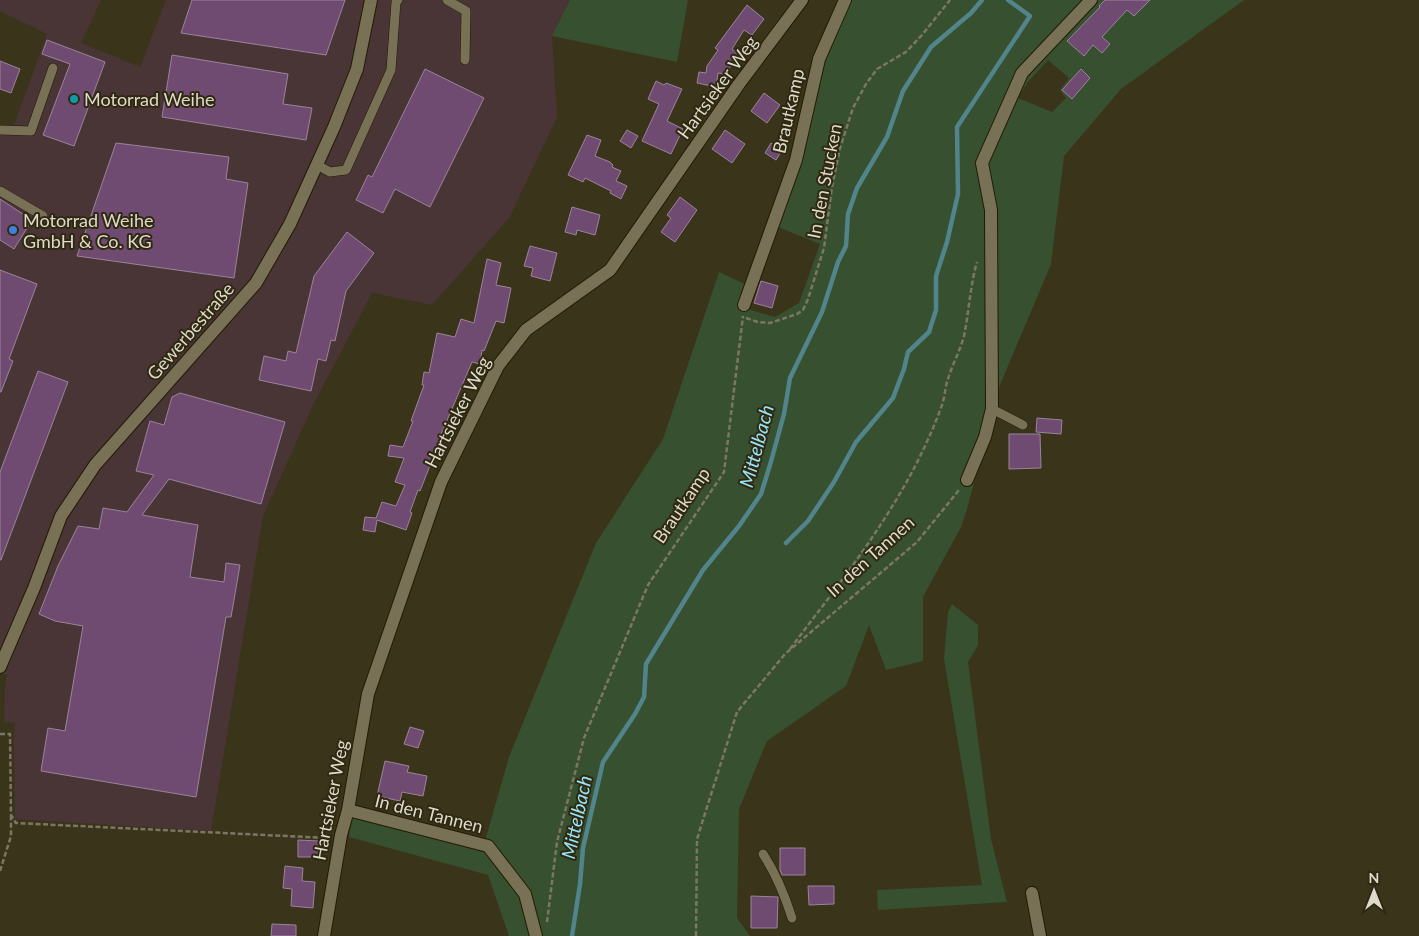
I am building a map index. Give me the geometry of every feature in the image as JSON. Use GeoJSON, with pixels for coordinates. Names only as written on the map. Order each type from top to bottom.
{"type":"FeatureCollection","features":[{"type":"Feature","properties":{"kind":"street","name":"Gewerbestraße"},"geometry":{"type":"LineString","coordinates":[[0,667],[31,596],[61,516],[96,466],[256,283],[290,224],[334,128],[357,69],[370,0]]}},
{"type":"Feature","properties":{"kind":"street","name":"Hartsieker Weg"},"geometry":{"type":"LineString","coordinates":[[324,936],[368,694],[441,482],[498,366],[526,330],[610,270],[739,84],[802,0]]}},
{"type":"Feature","properties":{"kind":"street","name":"Brautkamp"},"geometry":{"type":"LineString","coordinates":[[744,311],[796,160],[819,59],[846,0]]}},
{"type":"Feature","properties":{"kind":"street"},"geometry":{"type":"LineString","coordinates":[[967,480],[984,437],[992,409],[991,210],[982,163],[1022,73],[1091,0]]}},
{"type":"Feature","properties":{"kind":"street","name":"In den Tannen"},"geometry":{"type":"LineString","coordinates":[[348,810],[488,846],[525,894],[536,936]]}},
{"type":"Feature","properties":{"kind":"street"},"geometry":{"type":"LineString","coordinates":[[1032,893],[1040,936]]}},
{"type":"Feature","properties":{"kind":"lane"},"geometry":{"type":"LineString","coordinates":[[317,165],[330,172],[346,170],[392,70],[396,2],[398,0]]}},
{"type":"Feature","properties":{"kind":"lane"},"geometry":{"type":"LineString","coordinates":[[447,0],[466,11],[465,60]]}},
{"type":"Feature","properties":{"kind":"lane"},"geometry":{"type":"LineString","coordinates":[[0,130],[31,131],[53,68]]}},
{"type":"Feature","properties":{"kind":"lane"},"geometry":{"type":"LineString","coordinates":[[0,191],[43,216]]}},
{"type":"Feature","properties":{"kind":"lane"},"geometry":{"type":"LineString","coordinates":[[992,409],[1023,425]]}},
{"type":"Feature","properties":{"kind":"lane"},"geometry":{"type":"LineString","coordinates":[[763,854],[775,875],[792,918]]}},
{"type":"Feature","properties":{"kind":"path","name":"In den Stucken"},"geometry":{"type":"LineString","coordinates":[[744,311],[758,322],[770,323],[798,314],[803,310],[824,248],[832,187],[840,148],[853,108],[866,84],[877,69],[906,52],[950,0]]}},
{"type":"Feature","properties":{"kind":"path"},"geometry":{"type":"LineString","coordinates":[[785,654],[860,556],[895,503],[922,454],[943,403],[948,380],[964,337],[973,274],[978,256]]}},
{"type":"Feature","properties":{"kind":"path","name":"Brautkamp"},"geometry":{"type":"LineString","coordinates":[[546,925],[557,842],[584,738],[648,585],[724,472],[744,311]]}},
{"type":"Feature","properties":{"kind":"path","name":"In den Tannen"},"geometry":{"type":"LineString","coordinates":[[696,936],[697,839],[737,712],[785,654],[917,542],[967,480]]}},
{"type":"Feature","properties":{"kind":"path"},"geometry":{"type":"LineString","coordinates":[[0,734],[10,734],[11,815],[11,836],[0,871]]}},
{"type":"Feature","properties":{"kind":"path"},"geometry":{"type":"LineString","coordinates":[[11,815],[16,823],[333,838]]}},
{"type":"Feature","properties":{"kind":"shaded area"},"geometry":{"type":"Polygon","coordinates":[[[0,0],[101,0],[81,43],[140,67],[166,0],[570,0],[552,36],[557,117],[509,218],[432,305],[372,293],[313,405],[263,516],[211,831],[15,819],[15,723],[4,722],[7,675],[0,673],[0,125],[14,125],[47,34],[0,11],[0,0]]]}},
{"type":"Feature","properties":{"kind":"green space"},"geometry":{"type":"Polygon","coordinates":[[[570,0],[688,0],[677,62],[552,36],[570,0]]]}},
{"type":"Feature","properties":{"kind":"green space"},"geometry":{"type":"Polygon","coordinates":[[[850,0],[1244,0],[1121,89],[1064,156],[1051,264],[1000,385],[961,527],[923,597],[923,661],[886,670],[869,625],[846,686],[767,741],[739,809],[737,918],[750,936],[509,936],[488,875],[349,837],[352,815],[485,841],[509,757],[596,543],[663,439],[719,272],[747,285],[740,307],[775,317],[799,303],[820,244],[778,227],[824,58],[850,0]],[[1048,60],[1027,83],[1018,98],[1052,112],[1066,98],[1060,90],[1069,78],[1048,60]]]}},
{"type":"Feature","properties":{"kind":"green space"},"geometry":{"type":"Polygon","coordinates":[[[952,604],[978,625],[978,645],[968,662],[991,839],[1007,902],[878,910],[877,890],[982,885],[944,659],[948,612],[952,604]]]}},
{"type":"Feature","properties":{"kind":"building"},"geometry":{"type":"Polygon","coordinates":[[[192,0],[345,0],[326,55],[181,33],[192,0]]]}},
{"type":"Feature","properties":{"kind":"building"},"geometry":{"type":"Polygon","coordinates":[[[1105,0],[1150,0],[1134,16],[1127,10],[1102,37],[1110,44],[1102,53],[1093,45],[1084,56],[1067,41],[1105,0]]]}},
{"type":"Feature","properties":{"kind":"building"},"geometry":{"type":"Polygon","coordinates":[[[747,5],[764,19],[752,35],[744,30],[732,49],[739,55],[728,70],[726,69],[723,74],[718,73],[716,87],[697,83],[699,72],[706,73],[707,66],[718,50],[715,48],[747,5]]]}},
{"type":"Feature","properties":{"kind":"building","name":"Motorrad Weihe"},"geometry":{"type":"Polygon","coordinates":[[[47,40],[105,62],[74,146],[43,135],[70,64],[42,54],[47,40]]]}},
{"type":"Feature","properties":{"kind":"building"},"geometry":{"type":"Polygon","coordinates":[[[172,55],[288,74],[283,104],[312,108],[306,140],[162,117],[172,55]]]}},
{"type":"Feature","properties":{"kind":"building"},"geometry":{"type":"Polygon","coordinates":[[[0,61],[20,69],[11,93],[0,89],[0,61]]]}},
{"type":"Feature","properties":{"kind":"building"},"geometry":{"type":"Polygon","coordinates":[[[425,69],[484,98],[430,207],[395,189],[383,213],[356,200],[368,175],[372,177],[425,69]]]}},
{"type":"Feature","properties":{"kind":"building"},"geometry":{"type":"Polygon","coordinates":[[[1081,69],[1090,78],[1072,99],[1062,90],[1081,69]]]}},
{"type":"Feature","properties":{"kind":"building"},"geometry":{"type":"Polygon","coordinates":[[[656,81],[682,89],[667,121],[683,129],[671,154],[642,141],[659,104],[648,99],[656,81]]]}},
{"type":"Feature","properties":{"kind":"building"},"geometry":{"type":"Polygon","coordinates":[[[764,93],[780,105],[767,123],[751,111],[764,93]]]}},
{"type":"Feature","properties":{"kind":"building"},"geometry":{"type":"Polygon","coordinates":[[[627,130],[638,136],[631,148],[620,141],[627,130]]]}},
{"type":"Feature","properties":{"kind":"building"},"geometry":{"type":"Polygon","coordinates":[[[725,130],[745,144],[732,163],[712,149],[725,130]]]}},
{"type":"Feature","properties":{"kind":"building"},"geometry":{"type":"Polygon","coordinates":[[[587,135],[601,140],[595,156],[610,162],[613,165],[612,167],[621,171],[616,181],[627,186],[621,199],[610,193],[611,191],[585,178],[583,182],[568,175],[587,135]]]}},
{"type":"Feature","properties":{"kind":"building"},"geometry":{"type":"Polygon","coordinates":[[[116,143],[229,157],[226,179],[248,183],[234,278],[77,256],[116,143]]]}},
{"type":"Feature","properties":{"kind":"building"},"geometry":{"type":"Polygon","coordinates":[[[771,143],[782,150],[776,160],[765,153],[771,143]]]}},
{"type":"Feature","properties":{"kind":"building"},"geometry":{"type":"Polygon","coordinates":[[[680,197],[697,210],[675,242],[661,232],[671,218],[667,215],[680,197]]]}},
{"type":"Feature","properties":{"kind":"building","name":"Motorrad Weihe GmbH & Co. KG"},"geometry":{"type":"Polygon","coordinates":[[[0,199],[32,220],[14,249],[0,240],[0,199]]]}},
{"type":"Feature","properties":{"kind":"building"},"geometry":{"type":"Polygon","coordinates":[[[572,207],[600,215],[595,235],[577,230],[576,235],[565,232],[572,207]]]}},
{"type":"Feature","properties":{"kind":"building"},"geometry":{"type":"Polygon","coordinates":[[[347,232],[374,253],[346,291],[335,341],[331,340],[326,361],[318,359],[311,391],[259,380],[264,356],[286,361],[288,351],[296,353],[314,276],[347,232]]]}},
{"type":"Feature","properties":{"kind":"building"},"geometry":{"type":"Polygon","coordinates":[[[530,246],[557,253],[550,281],[531,276],[533,268],[524,266],[530,246]]]}},
{"type":"Feature","properties":{"kind":"building"},"geometry":{"type":"Polygon","coordinates":[[[487,259],[501,263],[496,285],[511,288],[504,323],[496,321],[484,351],[482,350],[480,364],[472,362],[439,439],[420,491],[418,490],[406,530],[377,520],[375,532],[363,530],[365,517],[376,518],[382,502],[396,506],[405,485],[395,482],[404,458],[388,456],[390,445],[403,447],[424,385],[422,385],[424,372],[429,373],[437,333],[455,337],[461,319],[474,323],[487,259]]]}},
{"type":"Feature","properties":{"kind":"building"},"geometry":{"type":"Polygon","coordinates":[[[0,270],[37,284],[9,359],[13,361],[1,392],[0,392],[0,270]]]}},
{"type":"Feature","properties":{"kind":"building"},"geometry":{"type":"Polygon","coordinates":[[[761,281],[778,286],[772,308],[754,303],[761,281]]]}},
{"type":"Feature","properties":{"kind":"building"},"geometry":{"type":"Polygon","coordinates":[[[38,371],[68,382],[0,560],[0,472],[38,371]]]}},
{"type":"Feature","properties":{"kind":"building"},"geometry":{"type":"Polygon","coordinates":[[[180,393],[285,422],[261,504],[169,479],[142,515],[198,525],[190,577],[224,582],[226,563],[240,565],[231,617],[226,617],[196,797],[41,771],[48,728],[65,731],[83,626],[55,621],[39,614],[58,566],[78,526],[99,529],[103,508],[127,512],[154,475],[136,471],[150,421],[164,425],[172,397],[180,393]]]}},
{"type":"Feature","properties":{"kind":"building"},"geometry":{"type":"Polygon","coordinates":[[[1037,418],[1062,420],[1061,434],[1036,432],[1037,418]]]}},
{"type":"Feature","properties":{"kind":"building"},"geometry":{"type":"Polygon","coordinates":[[[1009,434],[1040,434],[1041,468],[1009,469],[1009,434]]]}},
{"type":"Feature","properties":{"kind":"building"},"geometry":{"type":"Polygon","coordinates":[[[410,727],[424,731],[418,748],[404,744],[410,727]]]}},
{"type":"Feature","properties":{"kind":"building"},"geometry":{"type":"Polygon","coordinates":[[[385,761],[409,766],[407,772],[427,776],[423,796],[402,792],[400,801],[377,796],[385,761]]]}},
{"type":"Feature","properties":{"kind":"building"},"geometry":{"type":"Polygon","coordinates":[[[298,840],[319,841],[318,857],[298,857],[298,840]]]}},
{"type":"Feature","properties":{"kind":"building"},"geometry":{"type":"Polygon","coordinates":[[[780,848],[805,848],[805,875],[782,875],[780,870],[780,848]]]}},
{"type":"Feature","properties":{"kind":"building"},"geometry":{"type":"Polygon","coordinates":[[[285,866],[303,868],[302,881],[315,882],[313,908],[291,906],[292,889],[283,888],[285,866]]]}},
{"type":"Feature","properties":{"kind":"building"},"geometry":{"type":"Polygon","coordinates":[[[808,886],[834,886],[834,904],[809,905],[808,886]]]}},
{"type":"Feature","properties":{"kind":"building"},"geometry":{"type":"Polygon","coordinates":[[[751,896],[778,897],[777,928],[751,928],[751,896]]]}},
{"type":"Feature","properties":{"kind":"building"},"geometry":{"type":"Polygon","coordinates":[[[272,924],[296,925],[296,936],[271,936],[272,924]]]}},
{"type":"Feature","properties":{"kind":"waterway","name":"Mittelbach"},"geometry":{"type":"LineString","coordinates":[[572,936],[583,848],[603,762],[644,697],[646,664],[703,570],[739,526],[761,494],[784,414],[790,378],[822,312],[838,262],[846,246],[848,214],[857,188],[887,137],[903,91],[931,47],[971,13],[982,0]]}},
{"type":"Feature","properties":{"kind":"waterway"},"geometry":{"type":"LineString","coordinates":[[786,543],[808,521],[834,482],[856,442],[893,398],[908,352],[929,332],[936,310],[936,276],[947,242],[958,194],[957,127],[1030,16],[1008,0]]}},
{"type":"Feature","properties":{"kind":"place","name":"Motorrad Weihe"},"geometry":{"type":"Point","coordinates":[74,99]}},
{"type":"Feature","properties":{"kind":"place","name":"Motorrad Weihe GmbH & Co. KG"},"geometry":{"type":"Point","coordinates":[13,230]}}]}
